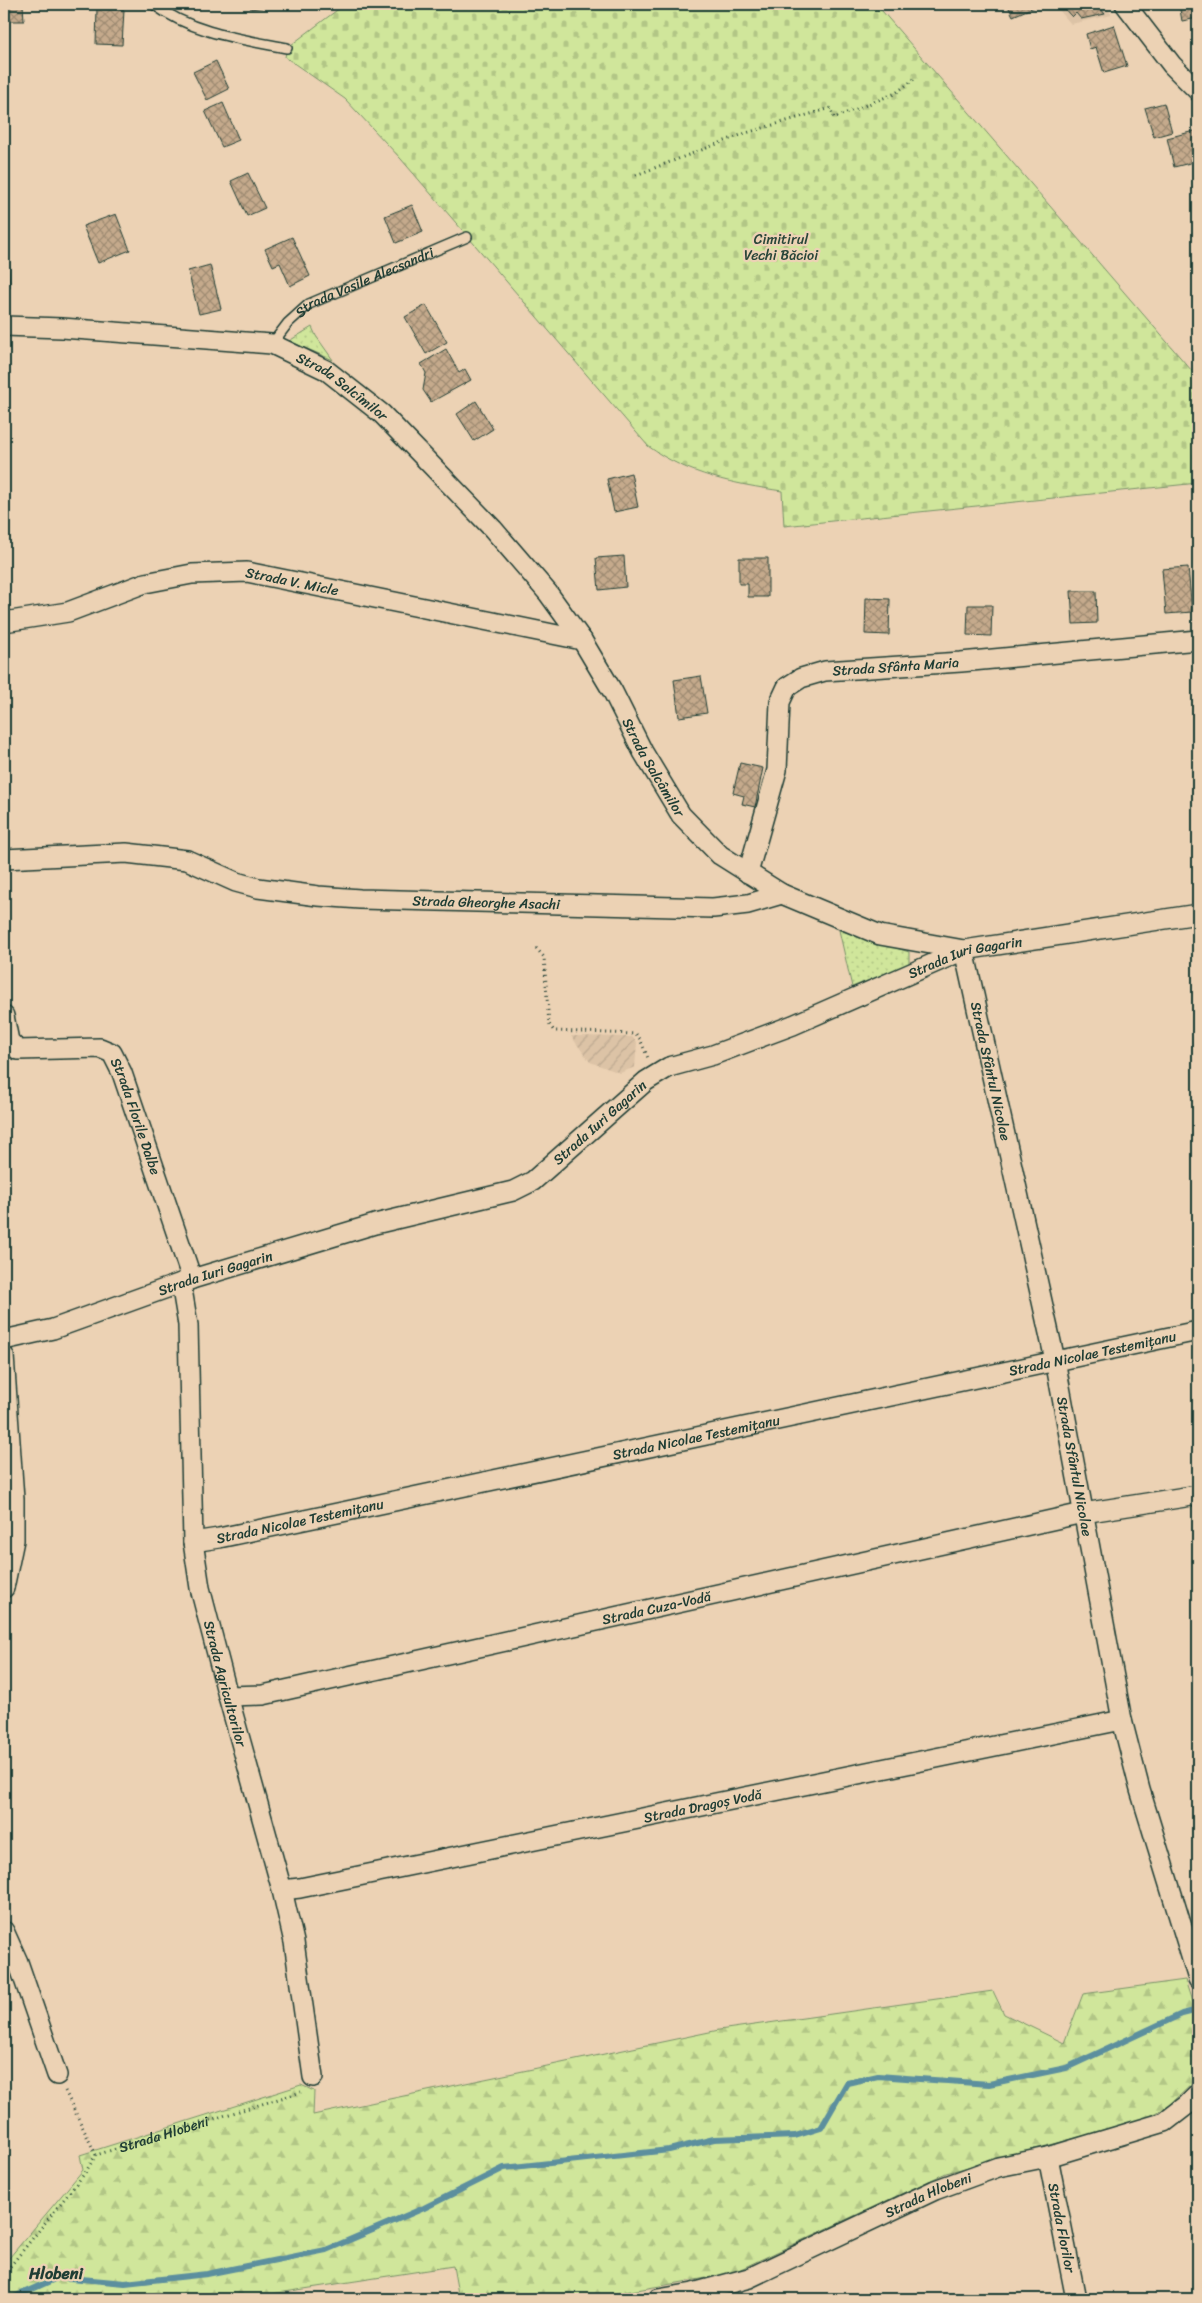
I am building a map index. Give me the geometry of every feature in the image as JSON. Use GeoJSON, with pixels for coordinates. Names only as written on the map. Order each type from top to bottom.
{"type":"FeatureCollection","features":[{"type":"Feature","properties":{"kind":"street"},"geometry":{"type":"LineString","coordinates":[[1125,4],[1172,65],[1198,90]]}},
{"type":"Feature","properties":{"kind":"street","name":"Strada Salcîmilor"},"geometry":{"type":"LineString","coordinates":[[4,326],[62,328],[272,344],[326,370],[382,414],[493,529],[548,593],[582,640]]}},
{"type":"Feature","properties":{"kind":"street","name":"Strada V. Micle"},"geometry":{"type":"LineString","coordinates":[[4,622],[68,612],[145,583],[192,574],[247,572],[582,640]]}},
{"type":"Feature","properties":{"kind":"street","name":"Strada Salcâmilor"},"geometry":{"type":"LineString","coordinates":[[582,640],[613,692],[643,752],[681,815],[720,855],[748,873]]}},
{"type":"Feature","properties":{"kind":"street","name":"Strada Sfânta Maria"},"geometry":{"type":"LineString","coordinates":[[748,873],[777,770],[780,702],[787,687],[801,678],[825,671],[961,662],[1198,640]]}},
{"type":"Feature","properties":{"kind":"street","name":"Strada Gheorghe Asachi"},"geometry":{"type":"LineString","coordinates":[[4,859],[126,853],[187,860],[236,882],[258,888],[318,896],[360,899],[713,908],[748,904],[782,894]]}},
{"type":"Feature","properties":{"kind":"street"},"geometry":{"type":"LineString","coordinates":[[748,873],[782,894],[880,935],[964,950]]}},
{"type":"Feature","properties":{"kind":"street","name":"Strada Iuri Gagarin"},"geometry":{"type":"LineString","coordinates":[[4,1340],[53,1329],[187,1281],[374,1224],[513,1192],[533,1182],[646,1081],[669,1067],[712,1055],[793,1025],[964,950],[1198,914]]}},
{"type":"Feature","properties":{"kind":"street","name":"Strada Sfântul Nicolae"},"geometry":{"type":"LineString","coordinates":[[964,950],[1055,1360],[1122,1720],[1140,1790],[1198,1979]]}},
{"type":"Feature","properties":{"kind":"street","name":"Strada Florile Dalbe"},"geometry":{"type":"LineString","coordinates":[[4,1016],[9,1041],[18,1050],[100,1048],[112,1054],[122,1073],[187,1281]]}},
{"type":"Feature","properties":{"kind":"street","name":"Strada Agricultorilor"},"geometry":{"type":"LineString","coordinates":[[187,1281],[193,1542],[200,1588],[282,1890],[294,1942],[313,2077]]}},
{"type":"Feature","properties":{"kind":"street","name":"Strada Nicolae Testemițanu"},"geometry":{"type":"LineString","coordinates":[[193,1542],[1198,1331]]}},
{"type":"Feature","properties":{"kind":"street"},"geometry":{"type":"LineString","coordinates":[[4,1356],[14,1499],[14,1540],[4,1588]]}},
{"type":"Feature","properties":{"kind":"street","name":"Strada Cuza-Vodă"},"geometry":{"type":"LineString","coordinates":[[228,1696],[263,1695],[1083,1513],[1198,1495]]}},
{"type":"Feature","properties":{"kind":"street","name":"Strada Dragoș Vodă"},"geometry":{"type":"LineString","coordinates":[[282,1890],[300,1888],[1122,1720]]}},
{"type":"Feature","properties":{"kind":"street"},"geometry":{"type":"LineString","coordinates":[[4,1931],[18,1962],[57,2075]]}},
{"type":"Feature","properties":{"kind":"street","name":"Strada Hlobeni"},"geometry":{"type":"LineString","coordinates":[[658,2299],[693,2294],[749,2278],[935,2190],[998,2167],[1048,2157],[1165,2122],[1188,2105],[1198,2094]]}},
{"type":"Feature","properties":{"kind":"street","name":"Strada Florilor"},"geometry":{"type":"LineString","coordinates":[[1048,2157],[1076,2299]]}},
{"type":"Feature","properties":{"kind":"lane"},"geometry":{"type":"LineString","coordinates":[[153,4],[169,16],[208,32],[287,48]]}},
{"type":"Feature","properties":{"kind":"lane","name":"Strada Vasile Alecsandri"},"geometry":{"type":"LineString","coordinates":[[272,344],[288,323],[309,304],[467,237]]}},
{"type":"Feature","properties":{"kind":"path"},"geometry":{"type":"LineString","coordinates":[[706,4],[714,8]]}},
{"type":"Feature","properties":{"kind":"path"},"geometry":{"type":"LineString","coordinates":[[636,175],[746,133],[831,108],[834,118],[896,93],[916,77]]}},
{"type":"Feature","properties":{"kind":"path"},"geometry":{"type":"LineString","coordinates":[[536,948],[544,957],[549,1024],[554,1032],[636,1034],[640,1039],[655,1075]]}},
{"type":"Feature","properties":{"kind":"path"},"geometry":{"type":"LineString","coordinates":[[4,2274],[85,2173],[96,2155],[57,2075]]}},
{"type":"Feature","properties":{"kind":"path","name":"Strada Hlobeni"},"geometry":{"type":"LineString","coordinates":[[96,2155],[301,2092],[313,2077]]}},
{"type":"Feature","properties":{"kind":"shaded area"},"geometry":{"type":"Polygon","coordinates":[[[1054,4],[1104,4],[1112,15],[1071,24],[1054,4]]]}},
{"type":"Feature","properties":{"kind":"shaded area"},"geometry":{"type":"Polygon","coordinates":[[[571,1036],[632,1037],[637,1042],[635,1067],[620,1073],[590,1062],[571,1036]]]}},
{"type":"Feature","properties":{"kind":"green space","name":"Cimitirul Vechi Băcioi"},"geometry":{"type":"Polygon","coordinates":[[[345,4],[876,4],[1198,378],[1198,483],[784,526],[782,491],[712,477],[679,464],[648,446],[401,159],[345,99],[285,57],[287,48],[345,4]]]}},
{"type":"Feature","properties":{"kind":"green space"},"geometry":{"type":"Polygon","coordinates":[[[312,327],[316,336],[333,360],[289,341],[312,327]]]}},
{"type":"Feature","properties":{"kind":"green space"},"geometry":{"type":"Polygon","coordinates":[[[839,930],[909,952],[909,964],[852,987],[839,930]]]}},
{"type":"Feature","properties":{"kind":"green space"},"geometry":{"type":"Polygon","coordinates":[[[1185,1980],[1198,2020],[1198,2078],[1169,2106],[1143,2120],[946,2173],[730,2274],[584,2299],[459,2299],[453,2266],[239,2299],[4,2299],[4,2264],[83,2170],[80,2155],[301,2085],[314,2091],[313,2115],[719,2030],[993,1991],[1004,2014],[1064,2043],[1083,1994],[1185,1980]]]}},
{"type":"Feature","properties":{"kind":"building"},"geometry":{"type":"Polygon","coordinates":[[[4,4],[23,4],[24,21],[4,21],[4,4]]]}},
{"type":"Feature","properties":{"kind":"building"},"geometry":{"type":"Polygon","coordinates":[[[250,4],[269,4],[270,6],[251,9],[250,4]]]}},
{"type":"Feature","properties":{"kind":"building"},"geometry":{"type":"Polygon","coordinates":[[[1007,4],[1033,4],[1034,7],[1013,16],[1007,4]]]}},
{"type":"Feature","properties":{"kind":"building"},"geometry":{"type":"Polygon","coordinates":[[[1060,4],[1097,4],[1105,14],[1081,19],[1076,13],[1072,17],[1060,4]]]}},
{"type":"Feature","properties":{"kind":"building"},"geometry":{"type":"Polygon","coordinates":[[[1179,4],[1198,4],[1198,18],[1182,21],[1179,4]]]}},
{"type":"Feature","properties":{"kind":"building"},"geometry":{"type":"Polygon","coordinates":[[[97,8],[124,10],[122,45],[96,44],[97,8]]]}},
{"type":"Feature","properties":{"kind":"building"},"geometry":{"type":"Polygon","coordinates":[[[1114,25],[1127,66],[1104,73],[1096,47],[1090,49],[1086,34],[1114,25]]]}},
{"type":"Feature","properties":{"kind":"building"},"geometry":{"type":"Polygon","coordinates":[[[216,61],[229,89],[207,100],[193,72],[216,61]]]}},
{"type":"Feature","properties":{"kind":"building"},"geometry":{"type":"Polygon","coordinates":[[[223,103],[239,140],[222,147],[205,111],[223,103]]]}},
{"type":"Feature","properties":{"kind":"building"},"geometry":{"type":"Polygon","coordinates":[[[1164,103],[1172,132],[1154,137],[1145,108],[1164,103]]]}},
{"type":"Feature","properties":{"kind":"building"},"geometry":{"type":"Polygon","coordinates":[[[1198,130],[1198,161],[1174,167],[1167,138],[1198,130]]]}},
{"type":"Feature","properties":{"kind":"building"},"geometry":{"type":"Polygon","coordinates":[[[248,173],[265,208],[247,216],[231,181],[248,173]]]}},
{"type":"Feature","properties":{"kind":"building"},"geometry":{"type":"Polygon","coordinates":[[[412,205],[423,232],[396,243],[385,216],[412,205]]]}},
{"type":"Feature","properties":{"kind":"building"},"geometry":{"type":"Polygon","coordinates":[[[116,214],[130,250],[98,263],[83,226],[116,214]]]}},
{"type":"Feature","properties":{"kind":"building"},"geometry":{"type":"Polygon","coordinates":[[[292,237],[310,276],[290,286],[280,263],[273,266],[265,249],[292,237]]]}},
{"type":"Feature","properties":{"kind":"building"},"geometry":{"type":"Polygon","coordinates":[[[4,253],[8,253],[10,288],[4,288],[4,253]]]}},
{"type":"Feature","properties":{"kind":"building"},"geometry":{"type":"Polygon","coordinates":[[[210,265],[221,309],[199,314],[188,271],[210,265]]]}},
{"type":"Feature","properties":{"kind":"building"},"geometry":{"type":"Polygon","coordinates":[[[426,305],[447,342],[426,354],[405,317],[426,305]]]}},
{"type":"Feature","properties":{"kind":"building"},"geometry":{"type":"Polygon","coordinates":[[[446,349],[459,373],[465,369],[471,380],[431,402],[423,390],[426,373],[421,364],[446,349]]]}},
{"type":"Feature","properties":{"kind":"building"},"geometry":{"type":"Polygon","coordinates":[[[476,401],[493,429],[474,441],[457,414],[476,401]]]}},
{"type":"Feature","properties":{"kind":"building"},"geometry":{"type":"Polygon","coordinates":[[[631,473],[638,507],[614,512],[607,479],[631,473]]]}},
{"type":"Feature","properties":{"kind":"building"},"geometry":{"type":"Polygon","coordinates":[[[624,556],[626,587],[599,590],[596,558],[624,556]]]}},
{"type":"Feature","properties":{"kind":"building"},"geometry":{"type":"Polygon","coordinates":[[[739,558],[768,558],[768,597],[748,597],[748,584],[739,584],[739,558]]]}},
{"type":"Feature","properties":{"kind":"building"},"geometry":{"type":"Polygon","coordinates":[[[1188,567],[1192,612],[1166,614],[1162,569],[1188,567]]]}},
{"type":"Feature","properties":{"kind":"building"},"geometry":{"type":"Polygon","coordinates":[[[1071,591],[1096,591],[1097,623],[1073,624],[1071,591]]]}},
{"type":"Feature","properties":{"kind":"building"},"geometry":{"type":"Polygon","coordinates":[[[866,598],[890,599],[889,635],[865,634],[866,598]]]}},
{"type":"Feature","properties":{"kind":"building"},"geometry":{"type":"Polygon","coordinates":[[[968,605],[992,605],[991,636],[967,635],[968,605]]]}},
{"type":"Feature","properties":{"kind":"building"},"geometry":{"type":"Polygon","coordinates":[[[701,676],[707,713],[679,717],[674,680],[701,676]]]}},
{"type":"Feature","properties":{"kind":"building"},"geometry":{"type":"Polygon","coordinates":[[[740,763],[763,768],[755,807],[742,804],[744,796],[733,793],[740,763]]]}},
{"type":"Feature","properties":{"kind":"waterway"},"geometry":{"type":"LineString","coordinates":[[10,2299],[59,2277],[125,2283],[207,2274],[326,2250],[424,2208],[504,2168],[669,2150],[714,2139],[795,2136],[821,2128],[847,2083],[878,2076],[989,2084],[1066,2068],[1182,2014],[1198,2010]]}},
{"type":"Feature","properties":{"kind":"district","name":"Hlobeni"},"geometry":{"type":"Point","coordinates":[56,2273]}}]}
